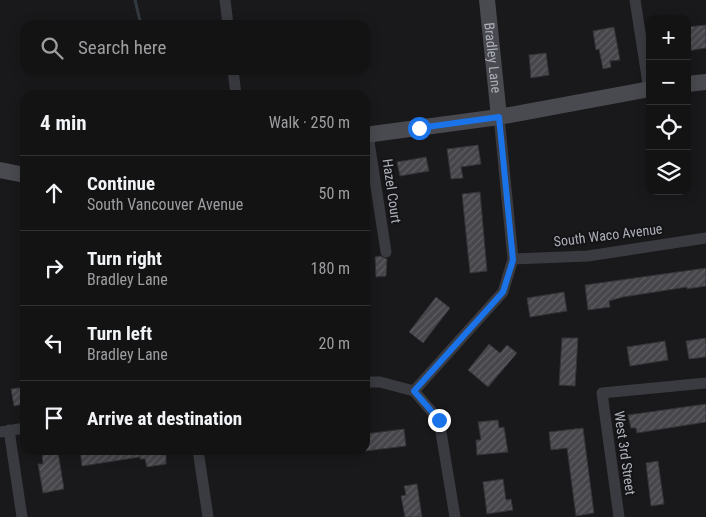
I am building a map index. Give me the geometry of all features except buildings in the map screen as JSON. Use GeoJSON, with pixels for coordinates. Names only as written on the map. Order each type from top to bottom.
{"type":"FeatureCollection","features":[{"type":"Feature","properties":{"kind":"street"},"geometry":{"type":"LineString","coordinates":[[225,0],[227,20]]}},
{"type":"Feature","properties":{"kind":"street","name":"Bradley Lane"},"geometry":{"type":"LineString","coordinates":[[414,391],[503,292],[513,260],[487,0]]}},
{"type":"Feature","properties":{"kind":"street"},"geometry":{"type":"LineString","coordinates":[[636,0],[646,69]]}},
{"type":"Feature","properties":{"kind":"street"},"geometry":{"type":"LineString","coordinates":[[234,75],[235,90]]}},
{"type":"Feature","properties":{"kind":"street"},"geometry":{"type":"LineString","coordinates":[[691,84],[706,82]]}},
{"type":"Feature","properties":{"kind":"street"},"geometry":{"type":"LineString","coordinates":[[370,135],[499,117],[646,91]]}},
{"type":"Feature","properties":{"kind":"street","name":"Hazel Court"},"geometry":{"type":"LineString","coordinates":[[370,153],[386,252]]}},
{"type":"Feature","properties":{"kind":"street"},"geometry":{"type":"LineString","coordinates":[[0,170],[20,174]]}},
{"type":"Feature","properties":{"kind":"street","name":"South Waco Avenue"},"geometry":{"type":"LineString","coordinates":[[513,260],[588,256],[706,238]]}},
{"type":"Feature","properties":{"kind":"street"},"geometry":{"type":"LineString","coordinates":[[370,382],[380,382],[414,391],[439,420],[455,517]]}},
{"type":"Feature","properties":{"kind":"street","name":"West 3rd Street"},"geometry":{"type":"LineString","coordinates":[[619,517],[602,393],[706,383]]}},
{"type":"Feature","properties":{"kind":"street"},"geometry":{"type":"LineString","coordinates":[[20,429],[4,431],[22,517]]}},
{"type":"Feature","properties":{"kind":"street"},"geometry":{"type":"LineString","coordinates":[[199,455],[208,517]]}},
{"type":"Feature","properties":{"kind":"waterway"},"geometry":{"type":"LineString","coordinates":[[135,0],[140,20]]}},
{"type":"Feature","properties":{"kind":"route"},"geometry":{"type":"LineString","coordinates":[[419,128],[499,117],[513,260],[503,292],[414,391],[439,420]]}}]}
